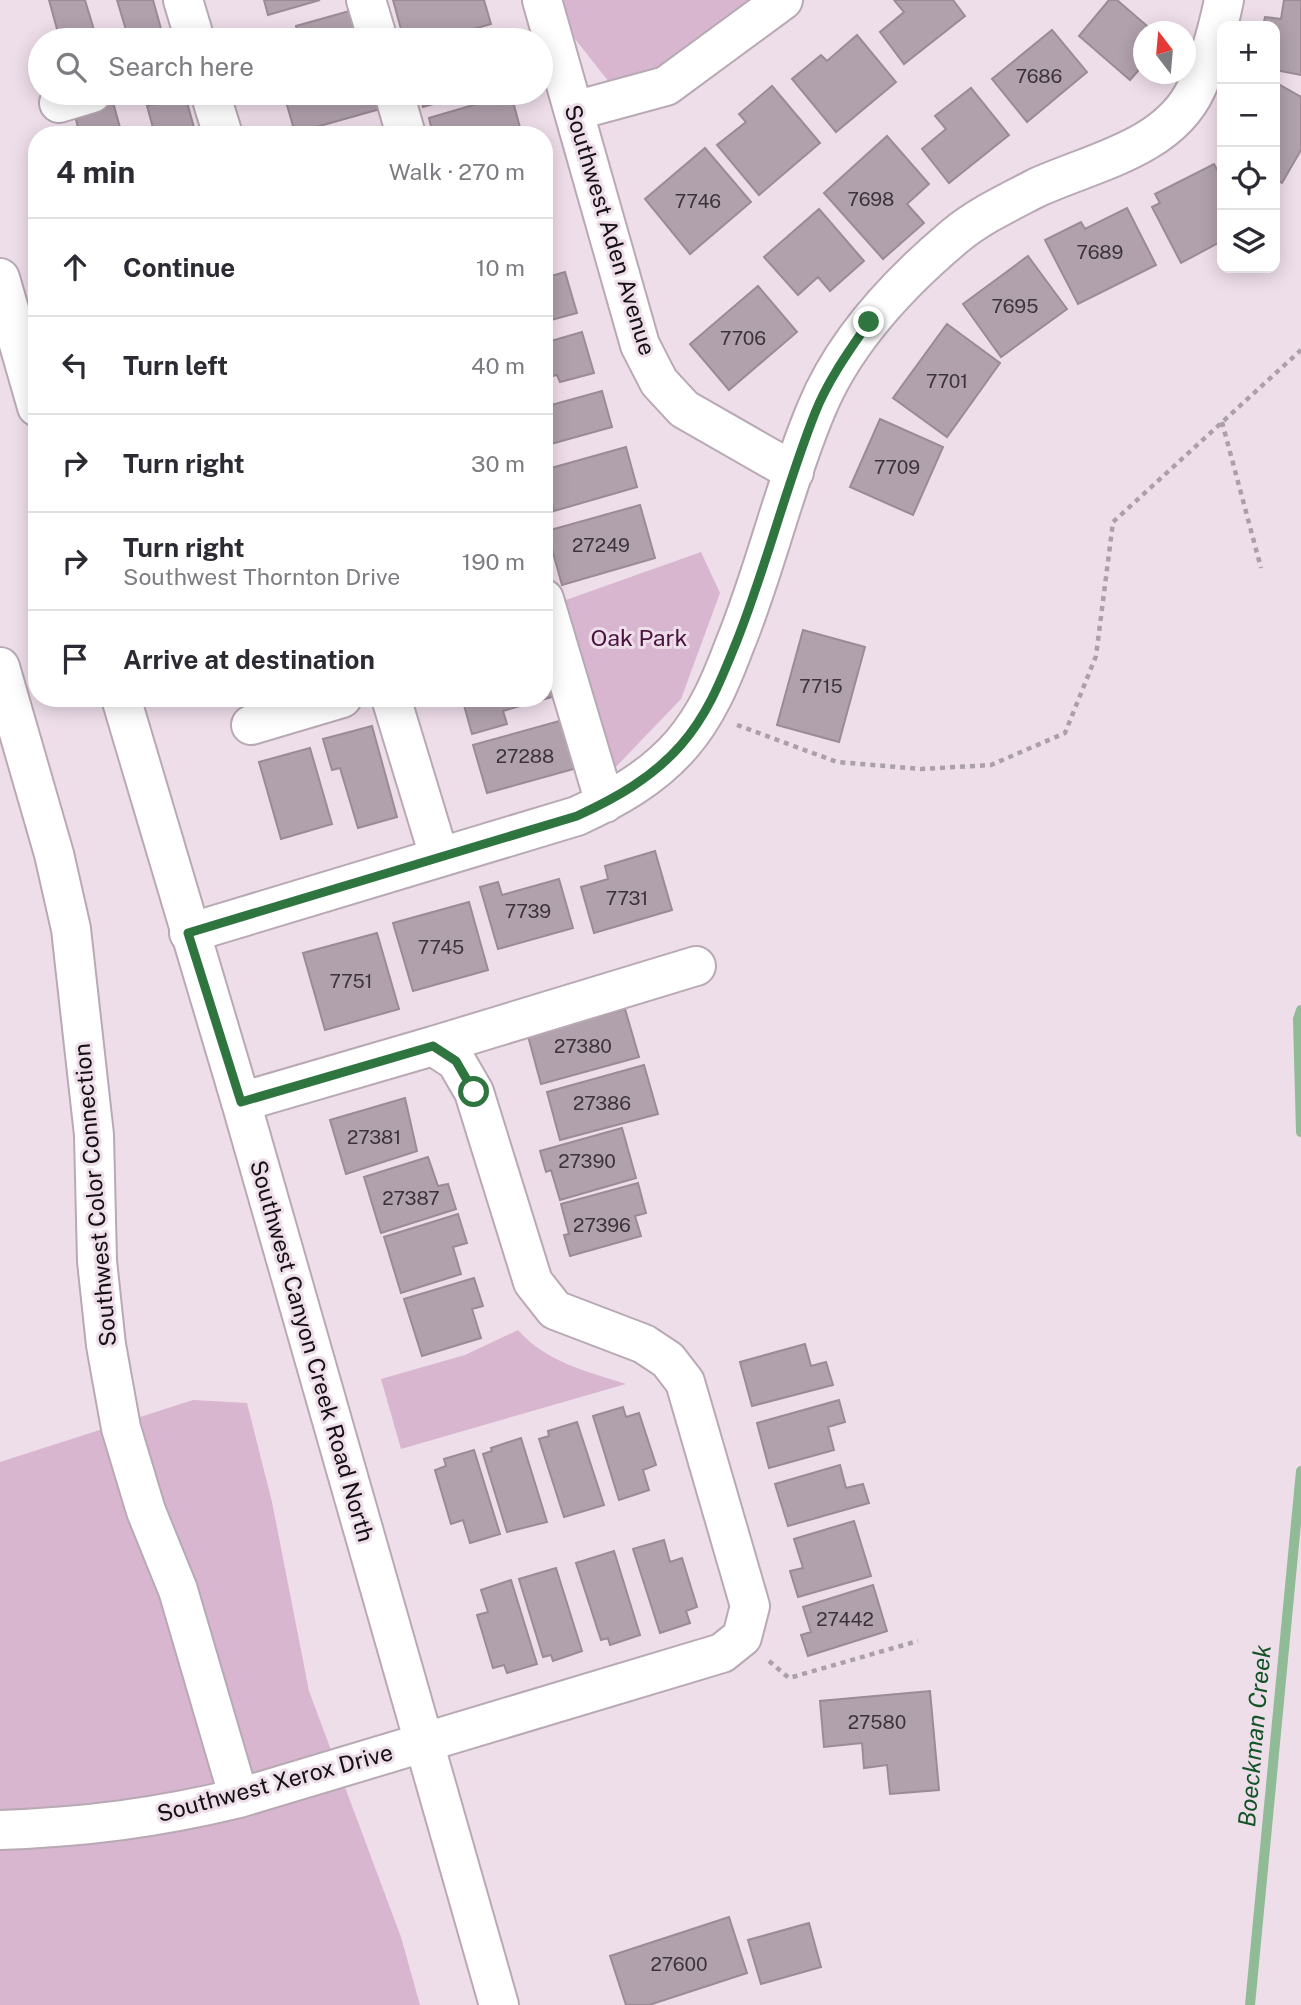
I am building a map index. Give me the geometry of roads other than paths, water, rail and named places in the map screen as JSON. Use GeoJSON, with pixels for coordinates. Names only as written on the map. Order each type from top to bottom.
{"type":"FeatureCollection","features":[{"type":"Feature","properties":{"kind":"street"},"geometry":{"type":"LineString","coordinates":[[183,0],[191,28]]}},
{"type":"Feature","properties":{"kind":"street"},"geometry":{"type":"LineString","coordinates":[[366,0],[374,28]]}},
{"type":"Feature","properties":{"kind":"street","name":"Southwest Aden Avenue"},"geometry":{"type":"LineString","coordinates":[[542,0],[550,28]]}},
{"type":"Feature","properties":{"kind":"street"},"geometry":{"type":"LineString","coordinates":[[574,111],[666,86],[783,0]]}},
{"type":"Feature","properties":{"kind":"street"},"geometry":{"type":"LineString","coordinates":[[188,933],[439,856],[520,835],[605,803],[632,788],[656,769],[680,746],[713,701],[758,589],[816,410],[831,379],[869,322],[912,274],[957,234],[982,217],[1037,188],[1123,153],[1150,138],[1174,118],[1196,91],[1220,22],[1224,0]]}},
{"type":"Feature","properties":{"kind":"street","name":"Southwest Aden Avenue"},"geometry":{"type":"LineString","coordinates":[[553,38],[640,345],[659,382],[692,414],[794,472]]}},
{"type":"Feature","properties":{"kind":"street"},"geometry":{"type":"LineString","coordinates":[[214,105],[220,126]]}},
{"type":"Feature","properties":{"kind":"street"},"geometry":{"type":"LineString","coordinates":[[397,105],[403,126]]}},
{"type":"Feature","properties":{"kind":"street"},"geometry":{"type":"LineString","coordinates":[[0,278],[28,376]]}},
{"type":"Feature","properties":{"kind":"street"},"geometry":{"type":"LineString","coordinates":[[553,629],[605,803]]}},
{"type":"Feature","properties":{"kind":"street","name":"Southwest Color Connection"},"geometry":{"type":"LineString","coordinates":[[0,667],[15,767],[54,854],[71,929],[94,1135],[97,1261],[106,1345],[121,1428],[146,1511],[178,1590],[239,1798]]}},
{"type":"Feature","properties":{"kind":"street","name":"Southwest Canyon Creek Road North"},"geometry":{"type":"LineString","coordinates":[[124,707],[188,933],[241,1102],[499,2005]]}},
{"type":"Feature","properties":{"kind":"street"},"geometry":{"type":"LineString","coordinates":[[251,724],[310,707]]}},
{"type":"Feature","properties":{"kind":"street"},"geometry":{"type":"LineString","coordinates":[[394,707],[439,856]]}},
{"type":"Feature","properties":{"kind":"street"},"geometry":{"type":"LineString","coordinates":[[241,1102],[696,967]]}},
{"type":"Feature","properties":{"kind":"street","name":"Southwest Xerox Drive"},"geometry":{"type":"LineString","coordinates":[[0,1830],[98,1825],[170,1815],[239,1798],[722,1653],[742,1637],[750,1606],[685,1382],[668,1360],[644,1344],[555,1310],[533,1282],[474,1092],[456,1061],[433,1046]]}},
{"type":"Feature","properties":{"kind":"waterway","name":"Boeckman Creek"},"geometry":{"type":"LineString","coordinates":[[1301,1010],[1298,1019],[1301,1132]]}},
{"type":"Feature","properties":{"kind":"waterway","name":"Boeckman Creek"},"geometry":{"type":"LineString","coordinates":[[1250,2005],[1301,1471]]}},
{"type":"Feature","properties":{"kind":"park label","name":"Oak Park"},"geometry":{"type":"Point","coordinates":[639,638]}}]}
